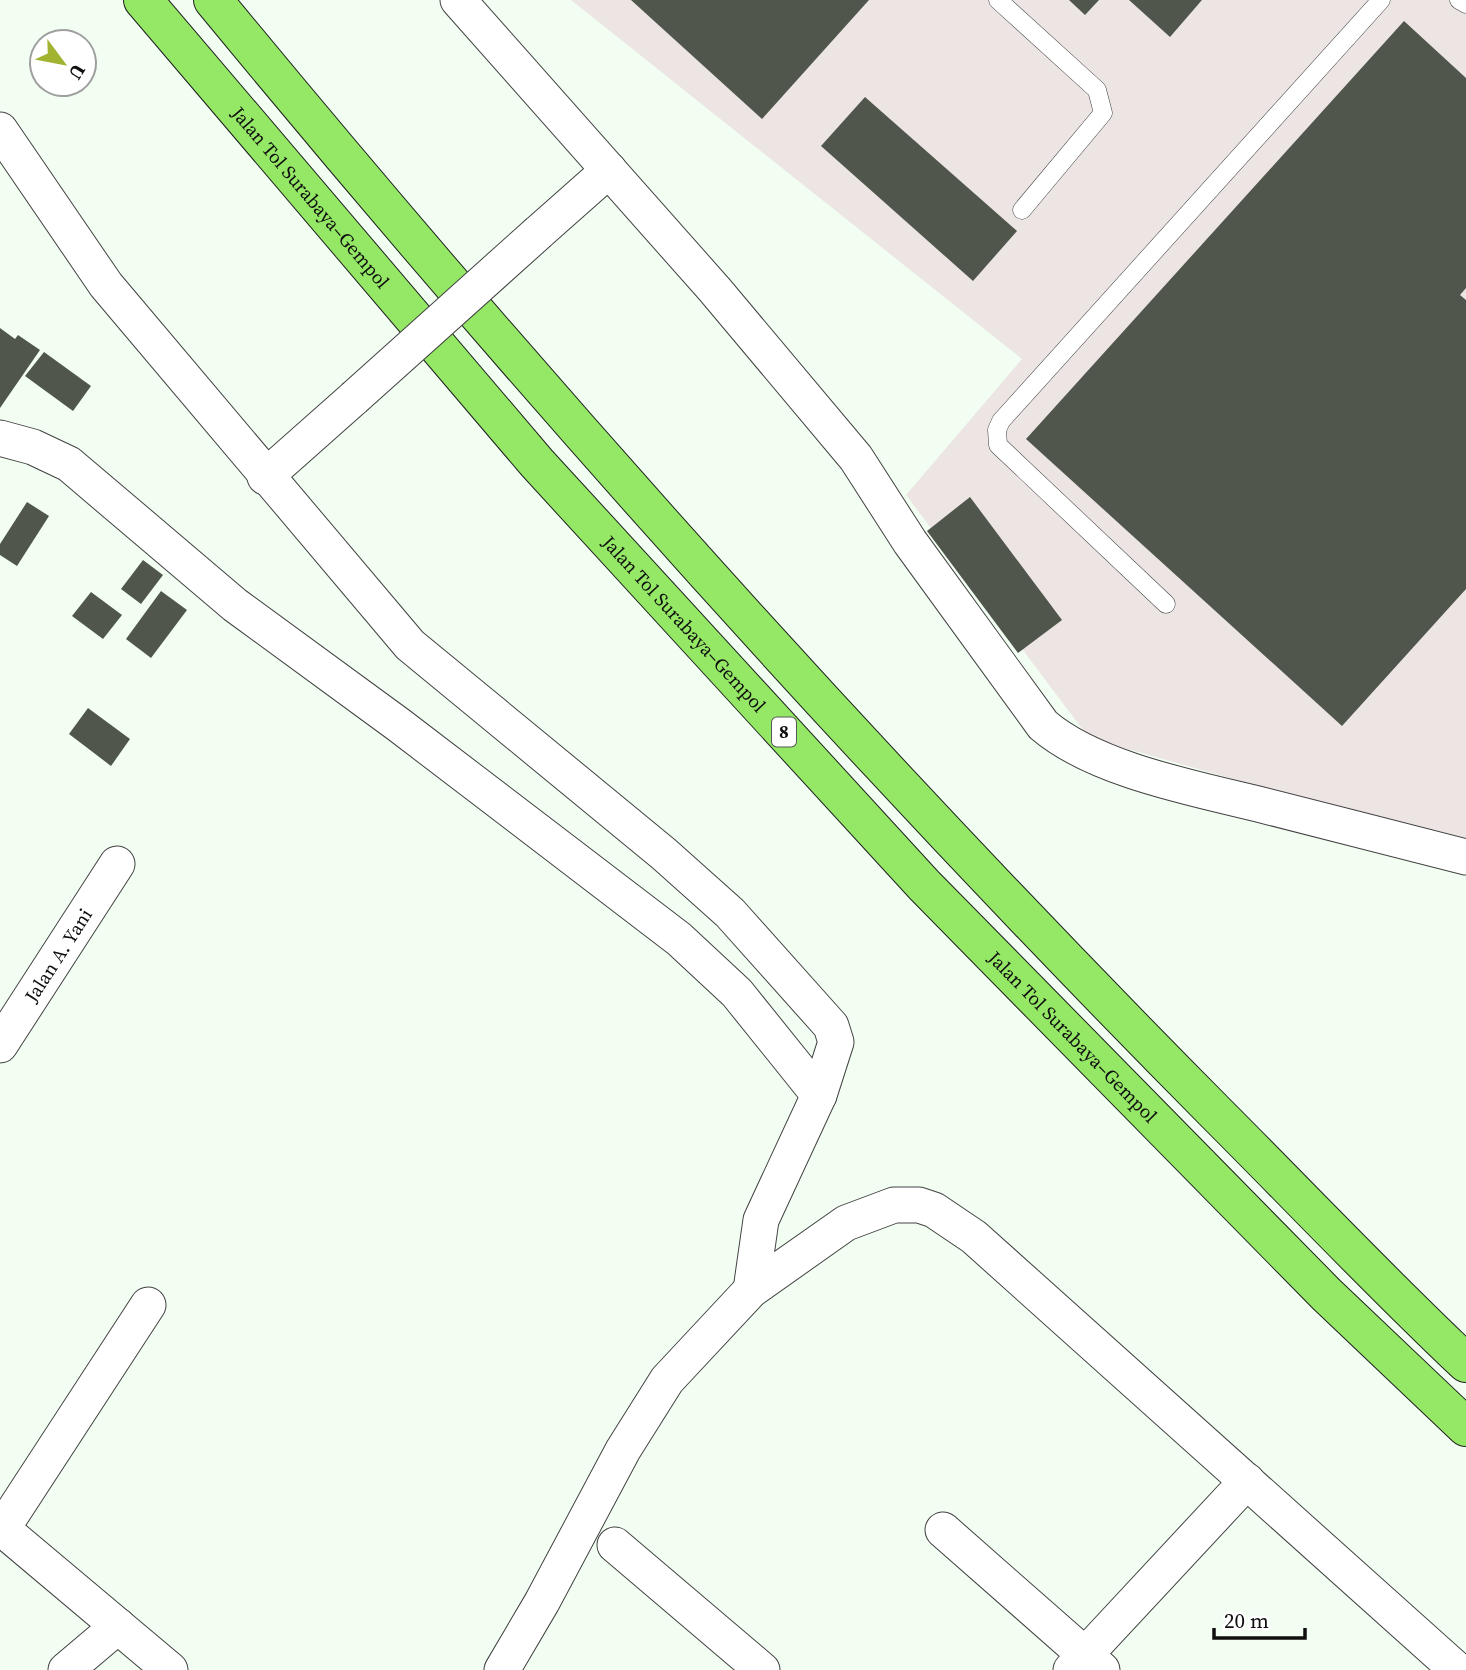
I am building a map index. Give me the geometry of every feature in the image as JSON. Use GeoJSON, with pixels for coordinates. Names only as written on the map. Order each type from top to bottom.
{"type":"FeatureCollection","features":[{"type":"Feature","properties":{"kind":"highway","name":"Jalan Tol Surabaya–Gempol"},"geometry":{"type":"LineString","coordinates":[[143,0],[537,463],[924,885],[1326,1294],[1466,1427]]}},
{"type":"Feature","properties":{"kind":"highway"},"geometry":{"type":"LineString","coordinates":[[214,0],[384,207],[724,594],[1075,971],[1466,1363]]}},
{"type":"Feature","properties":{"kind":"street"},"geometry":{"type":"LineString","coordinates":[[458,0],[609,170],[856,458],[910,542],[1043,725],[1055,736],[1074,748],[1167,781],[1466,857]]}},
{"type":"Feature","properties":{"kind":"street"},"geometry":{"type":"LineString","coordinates":[[0,130],[106,285],[265,477],[410,645],[673,862],[730,913],[831,1026],[836,1042],[819,1095],[761,1220],[751,1290]]}},
{"type":"Feature","properties":{"kind":"street"},"geometry":{"type":"LineString","coordinates":[[265,477],[609,170]]}},
{"type":"Feature","properties":{"kind":"street"},"geometry":{"type":"LineString","coordinates":[[0,438],[33,447],[69,464],[235,606],[399,725],[678,939],[737,993],[819,1095]]}},
{"type":"Feature","properties":{"kind":"street","name":"Jalan A. Yani"},"geometry":{"type":"LineString","coordinates":[[0,1045],[117,864]]}},
{"type":"Feature","properties":{"kind":"street"},"geometry":{"type":"LineString","coordinates":[[502,1670],[542,1602],[623,1450],[667,1380],[751,1290],[846,1223],[894,1205],[919,1205],[956,1223],[974,1237],[1457,1670]]}},
{"type":"Feature","properties":{"kind":"street"},"geometry":{"type":"LineString","coordinates":[[148,1305],[1,1528],[170,1670]]}},
{"type":"Feature","properties":{"kind":"street"},"geometry":{"type":"LineString","coordinates":[[943,1530],[1086,1665],[1247,1480]]}},
{"type":"Feature","properties":{"kind":"street"},"geometry":{"type":"LineString","coordinates":[[615,1545],[762,1670]]}},
{"type":"Feature","properties":{"kind":"street"},"geometry":{"type":"LineString","coordinates":[[66,1670],[118,1626]]}},
{"type":"Feature","properties":{"kind":"lane"},"geometry":{"type":"LineString","coordinates":[[998,0],[1097,90],[1104,106],[1103,113],[1022,210]]}},
{"type":"Feature","properties":{"kind":"lane"},"geometry":{"type":"LineString","coordinates":[[1166,604],[998,445],[997,430],[1001,421],[1381,0]]}},
{"type":"Feature","properties":{"kind":"lane"},"geometry":{"type":"LineString","coordinates":[[1459,0],[1466,4]]}},
{"type":"Feature","properties":{"kind":"shaded area"},"geometry":{"type":"Polygon","coordinates":[[[571,0],[1466,0],[1466,845],[1089,738],[906,495],[1022,359],[571,0]]]}},
{"type":"Feature","properties":{"kind":"building"},"geometry":{"type":"Polygon","coordinates":[[[631,0],[869,0],[762,119],[631,0]]]}},
{"type":"Feature","properties":{"kind":"building"},"geometry":{"type":"Polygon","coordinates":[[[1069,0],[1099,0],[1085,15],[1069,0]]]}},
{"type":"Feature","properties":{"kind":"building"},"geometry":{"type":"Polygon","coordinates":[[[1129,0],[1202,0],[1170,37],[1129,0]]]}},
{"type":"Feature","properties":{"kind":"building"},"geometry":{"type":"Polygon","coordinates":[[[1404,21],[1466,78],[1466,288],[1460,295],[1466,300],[1466,589],[1342,726],[1026,439],[1404,21]]]}},
{"type":"Feature","properties":{"kind":"building"},"geometry":{"type":"Polygon","coordinates":[[[865,97],[1017,231],[973,281],[821,146],[865,97]]]}},
{"type":"Feature","properties":{"kind":"building"},"geometry":{"type":"Polygon","coordinates":[[[0,328],[15,339],[18,335],[40,350],[0,408],[0,328]]]}},
{"type":"Feature","properties":{"kind":"building"},"geometry":{"type":"Polygon","coordinates":[[[44,352],[91,386],[73,411],[25,376],[44,352]]]}},
{"type":"Feature","properties":{"kind":"building"},"geometry":{"type":"Polygon","coordinates":[[[970,497],[1062,620],[1018,653],[927,531],[970,497]]]}},
{"type":"Feature","properties":{"kind":"building"},"geometry":{"type":"Polygon","coordinates":[[[27,502],[49,516],[17,566],[0,555],[0,544],[27,502]]]}},
{"type":"Feature","properties":{"kind":"building"},"geometry":{"type":"Polygon","coordinates":[[[143,560],[163,575],[141,604],[121,589],[143,560]]]}},
{"type":"Feature","properties":{"kind":"building"},"geometry":{"type":"Polygon","coordinates":[[[161,591],[187,610],[151,658],[126,639],[161,591]]]}},
{"type":"Feature","properties":{"kind":"building"},"geometry":{"type":"Polygon","coordinates":[[[91,592],[122,615],[103,639],[72,616],[91,592]]]}},
{"type":"Feature","properties":{"kind":"building"},"geometry":{"type":"Polygon","coordinates":[[[88,708],[130,739],[111,766],[69,734],[88,708]]]}}]}
